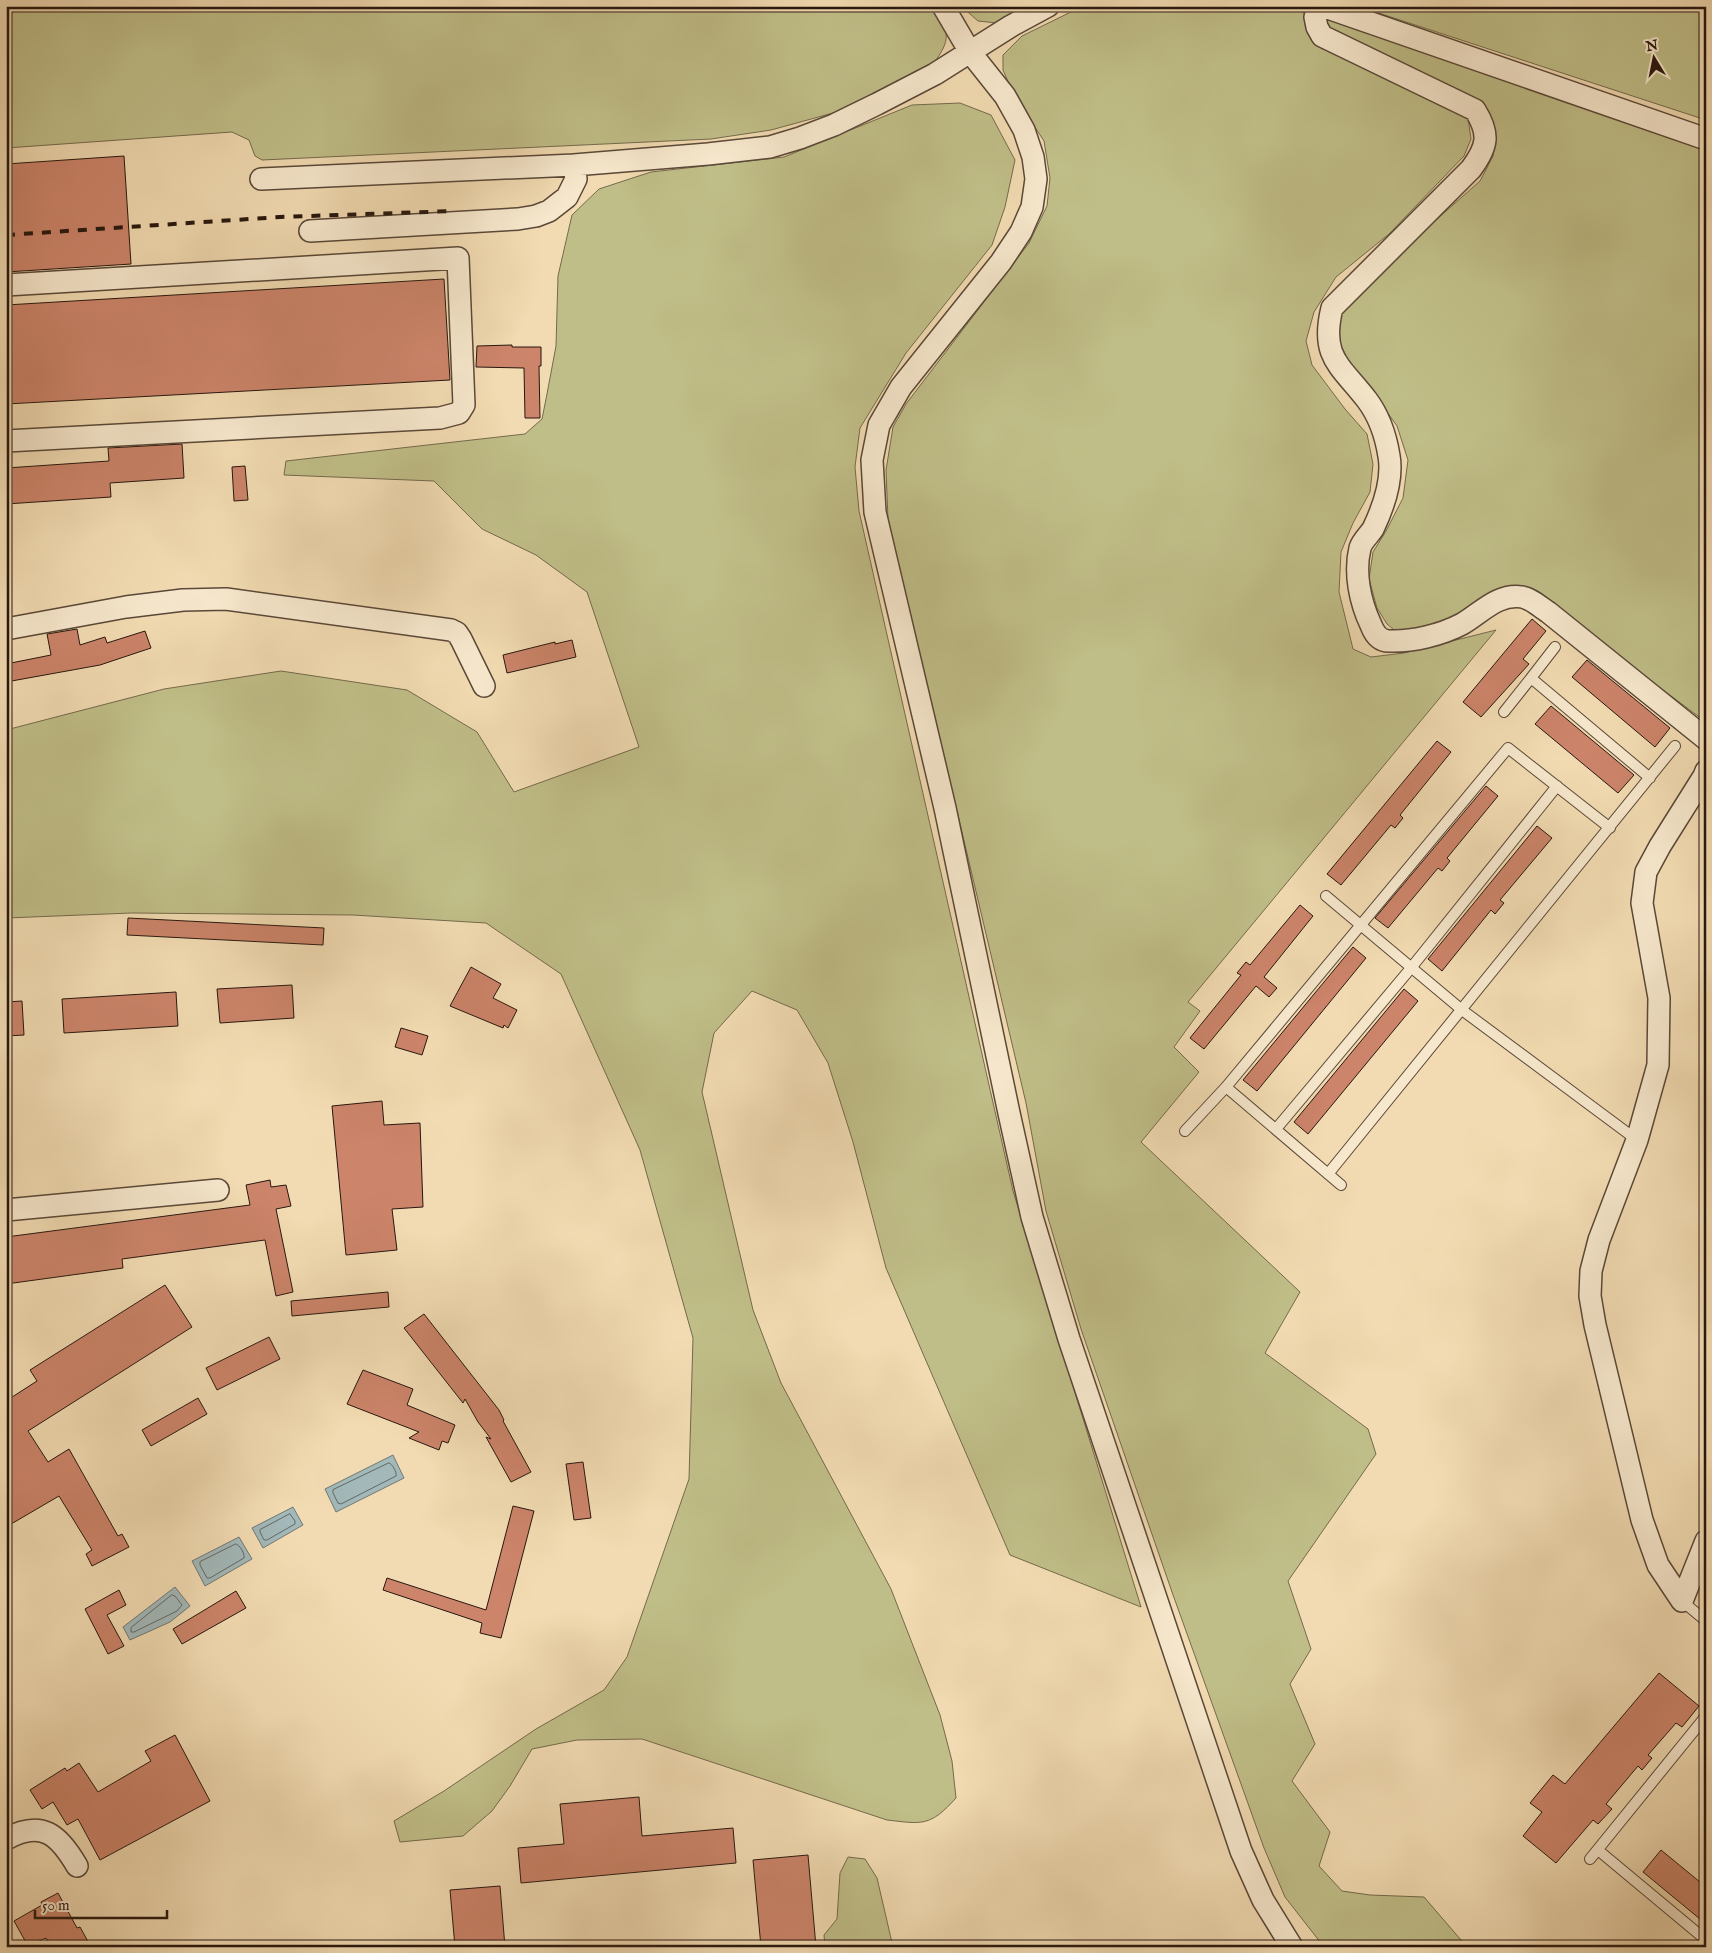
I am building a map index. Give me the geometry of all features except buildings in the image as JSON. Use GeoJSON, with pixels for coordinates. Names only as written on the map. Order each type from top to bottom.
{"type":"FeatureCollection","features":[{"type":"Feature","properties":{"kind":"street"},"geometry":{"type":"LineString","coordinates":[[943,6],[970,52],[1005,96],[1024,130],[1033,158],[1036,179],[1032,207],[1020,232],[1001,262],[901,387],[879,425],[872,460],[875,512],[945,808],[1032,1217],[1068,1339],[1241,1852],[1263,1900],[1292,1947]]}},
{"type":"Feature","properties":{"kind":"street"},"geometry":{"type":"LineString","coordinates":[[261,179],[574,165],[770,147],[834,125],[877,104],[935,74],[1048,6]]}},
{"type":"Feature","properties":{"kind":"street"},"geometry":{"type":"LineString","coordinates":[[1706,138],[1318,10],[1317,27],[1322,36],[1475,110],[1483,124],[1486,143],[1480,157],[1471,169],[1332,308],[1327,327],[1331,352],[1343,373],[1368,402],[1387,442],[1390,463],[1387,492],[1372,530],[1361,545],[1358,562],[1359,588],[1365,612],[1375,635],[1386,642],[1418,640],[1461,624],[1490,604],[1506,598],[1523,597],[1548,612],[1706,739]]}},
{"type":"Feature","properties":{"kind":"street"},"geometry":{"type":"LineString","coordinates":[[310,231],[536,216],[549,211],[567,197],[576,179],[574,165]]}},
{"type":"Feature","properties":{"kind":"street"},"geometry":{"type":"LineString","coordinates":[[6,284],[458,258],[464,405],[459,413],[440,418],[6,441]]}},
{"type":"Feature","properties":{"kind":"street"},"geometry":{"type":"LineString","coordinates":[[6,629],[126,607],[183,600],[226,600],[451,630],[457,633],[484,686]]}},
{"type":"Feature","properties":{"kind":"street"},"geometry":{"type":"LineString","coordinates":[[1682,1601],[1658,1565],[1642,1520],[1595,1325],[1590,1296],[1591,1271],[1599,1240],[1637,1140],[1658,1065],[1659,998],[1642,903],[1646,872],[1706,771]]}},
{"type":"Feature","properties":{"kind":"street"},"geometry":{"type":"LineString","coordinates":[[6,1210],[218,1190]]}},
{"type":"Feature","properties":{"kind":"street"},"geometry":{"type":"LineString","coordinates":[[1682,1601],[1706,1541]]}},
{"type":"Feature","properties":{"kind":"street"},"geometry":{"type":"LineString","coordinates":[[6,1839],[33,1830],[48,1832],[58,1839],[77,1866]]}},
{"type":"Feature","properties":{"kind":"lane"},"geometry":{"type":"LineString","coordinates":[[1504,712],[1555,647]]}},
{"type":"Feature","properties":{"kind":"lane"},"geometry":{"type":"LineString","coordinates":[[1531,678],[1650,778]]}},
{"type":"Feature","properties":{"kind":"lane"},"geometry":{"type":"LineString","coordinates":[[1328,1174],[1675,746]]}},
{"type":"Feature","properties":{"kind":"lane"},"geometry":{"type":"LineString","coordinates":[[1185,1131],[1226,1087],[1508,748],[1610,828]]}},
{"type":"Feature","properties":{"kind":"lane"},"geometry":{"type":"LineString","coordinates":[[1276,1130],[1411,968],[1557,786]]}},
{"type":"Feature","properties":{"kind":"lane"},"geometry":{"type":"LineString","coordinates":[[1326,896],[1462,1010],[1637,1140]]}},
{"type":"Feature","properties":{"kind":"lane"},"geometry":{"type":"LineString","coordinates":[[1226,1087],[1341,1185]]}},
{"type":"Feature","properties":{"kind":"lane"},"geometry":{"type":"LineString","coordinates":[[1682,1601],[1706,1621]]}},
{"type":"Feature","properties":{"kind":"lane"},"geometry":{"type":"LineString","coordinates":[[1590,1859],[1706,1716]]}},
{"type":"Feature","properties":{"kind":"lane"},"geometry":{"type":"LineString","coordinates":[[1598,1850],[1706,1940]]}},
{"type":"Feature","properties":{"kind":"shaded area"},"geometry":{"type":"Polygon","coordinates":[[[6,6],[934,6],[945,29],[946,42],[933,64],[833,113],[771,130],[711,139],[262,160],[255,156],[249,140],[232,132],[6,148],[6,6]]]}},
{"type":"Feature","properties":{"kind":"shaded area"},"geometry":{"type":"Polygon","coordinates":[[[961,6],[1027,6],[997,23],[978,21],[961,6]]]}},
{"type":"Feature","properties":{"kind":"shaded area"},"geometry":{"type":"Polygon","coordinates":[[[1083,6],[1289,6],[1304,13],[1311,33],[1468,118],[1471,139],[1464,156],[1389,234],[1336,277],[1314,312],[1306,341],[1312,365],[1345,409],[1367,434],[1373,464],[1370,492],[1353,523],[1341,552],[1339,592],[1353,649],[1371,657],[1404,653],[1496,630],[1188,1002],[1200,1011],[1174,1047],[1199,1072],[1141,1142],[1300,1292],[1265,1353],[1368,1429],[1376,1454],[1288,1581],[1311,1649],[1290,1684],[1315,1744],[1292,1781],[1330,1832],[1319,1866],[1342,1891],[1370,1895],[1424,1897],[1467,1947],[1324,1947],[1285,1897],[1264,1848],[1172,1592],[1081,1329],[1046,1211],[1026,1103],[888,519],[886,470],[893,427],[906,404],[1029,243],[1047,206],[1050,178],[1044,141],[1014,95],[1003,70],[1003,55],[1022,36],[1083,6]]]}},
{"type":"Feature","properties":{"kind":"shaded area"},"geometry":{"type":"Polygon","coordinates":[[[1357,6],[1706,6],[1706,120],[1357,6]]]}},
{"type":"Feature","properties":{"kind":"shaded area"},"geometry":{"type":"Polygon","coordinates":[[[1329,15],[1544,94],[1706,149],[1706,722],[1546,603],[1522,591],[1459,618],[1400,635],[1387,624],[1377,608],[1369,579],[1373,552],[1403,498],[1408,460],[1397,426],[1352,367],[1339,342],[1339,318],[1346,303],[1367,281],[1480,181],[1493,156],[1495,142],[1493,132],[1332,34],[1327,23],[1329,15]]]}},
{"type":"Feature","properties":{"kind":"shaded area"},"geometry":{"type":"Polygon","coordinates":[[[960,103],[991,115],[1015,160],[1005,207],[992,245],[906,353],[860,428],[855,467],[859,511],[1013,1191],[1141,1607],[1010,1555],[886,1268],[853,1142],[828,1063],[797,1010],[752,991],[714,1033],[702,1092],[753,1310],[781,1383],[891,1589],[940,1715],[952,1761],[956,1798],[932,1819],[917,1822],[887,1820],[642,1739],[577,1740],[532,1749],[510,1786],[492,1811],[463,1836],[400,1842],[394,1821],[444,1791],[536,1729],[604,1690],[627,1657],[689,1479],[693,1338],[640,1150],[561,974],[486,923],[353,915],[131,913],[6,918],[6,730],[164,689],[281,671],[407,690],[477,732],[514,792],[639,747],[587,592],[536,555],[482,529],[434,481],[284,475],[286,461],[525,434],[542,419],[556,346],[558,276],[572,215],[599,189],[651,172],[784,157],[912,105],[960,103]]]}},
{"type":"Feature","properties":{"kind":"shaded area"},"geometry":{"type":"Polygon","coordinates":[[[848,1857],[865,1859],[877,1878],[893,1947],[825,1947],[824,1935],[837,1919],[840,1873],[848,1857]]]}},
{"type":"Feature","properties":{"kind":"water"},"geometry":{"type":"Polygon","coordinates":[[[393,1455],[404,1478],[336,1512],[325,1489],[393,1455]]]}},
{"type":"Feature","properties":{"kind":"water"},"geometry":{"type":"Polygon","coordinates":[[[293,1507],[303,1525],[263,1548],[252,1528],[293,1507]]]}},
{"type":"Feature","properties":{"kind":"water"},"geometry":{"type":"Polygon","coordinates":[[[239,1537],[252,1559],[205,1586],[192,1561],[239,1537]]]}},
{"type":"Feature","properties":{"kind":"water"},"geometry":{"type":"Polygon","coordinates":[[[175,1587],[190,1606],[170,1622],[130,1640],[123,1627],[175,1587]]]}},
{"type":"Feature","properties":{"kind":"railway"},"geometry":{"type":"LineString","coordinates":[[6,235],[280,217],[455,211]]}}]}
